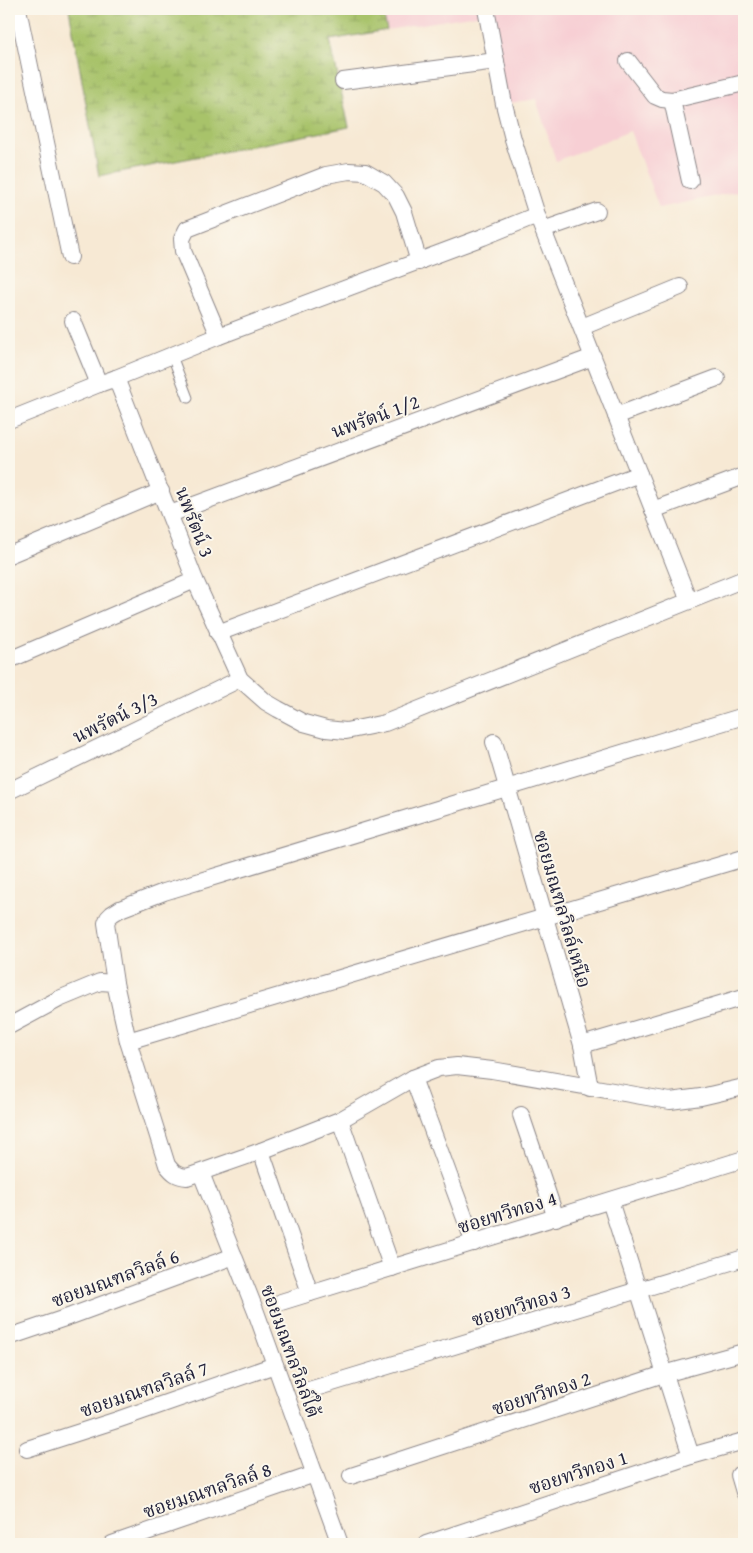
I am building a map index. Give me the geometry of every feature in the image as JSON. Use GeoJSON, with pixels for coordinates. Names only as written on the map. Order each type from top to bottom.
{"type":"FeatureCollection","features":[{"type":"Feature","properties":{"kind":"street"},"geometry":{"type":"LineString","coordinates":[[18,9],[70,257]]}},
{"type":"Feature","properties":{"kind":"street"},"geometry":{"type":"LineString","coordinates":[[486,9],[508,122],[540,222],[689,601]]}},
{"type":"Feature","properties":{"kind":"street"},"geometry":{"type":"LineString","coordinates":[[343,81],[496,61]]}},
{"type":"Feature","properties":{"kind":"street"},"geometry":{"type":"LineString","coordinates":[[628,61],[655,96],[662,99],[672,100],[744,83]]}},
{"type":"Feature","properties":{"kind":"street"},"geometry":{"type":"LineString","coordinates":[[672,100],[690,181]]}},
{"type":"Feature","properties":{"kind":"street"},"geometry":{"type":"LineString","coordinates":[[219,336],[182,251],[182,239],[187,229],[326,175],[349,171],[365,172],[384,183],[396,196],[404,212],[419,262]]}},
{"type":"Feature","properties":{"kind":"street"},"geometry":{"type":"LineString","coordinates":[[9,420],[219,336],[483,237],[540,222],[597,211]]}},
{"type":"Feature","properties":{"kind":"street"},"geometry":{"type":"LineString","coordinates":[[582,327],[680,287]]}},
{"type":"Feature","properties":{"kind":"street"},"geometry":{"type":"LineString","coordinates":[[73,321],[99,384]]}},
{"type":"Feature","properties":{"kind":"street","name":"นพรัตน์ 1/2"},"geometry":{"type":"LineString","coordinates":[[170,514],[593,357]]}},
{"type":"Feature","properties":{"kind":"street","name":"นพรัตน์ 3"},"geometry":{"type":"LineString","coordinates":[[116,378],[195,580],[240,679]]}},
{"type":"Feature","properties":{"kind":"street"},"geometry":{"type":"LineString","coordinates":[[616,416],[718,378]]}},
{"type":"Feature","properties":{"kind":"street"},"geometry":{"type":"LineString","coordinates":[[218,633],[639,474]]}},
{"type":"Feature","properties":{"kind":"street"},"geometry":{"type":"LineString","coordinates":[[653,510],[744,476]]}},
{"type":"Feature","properties":{"kind":"street"},"geometry":{"type":"LineString","coordinates":[[9,555],[161,490]]}},
{"type":"Feature","properties":{"kind":"street"},"geometry":{"type":"LineString","coordinates":[[240,679],[266,702],[304,723],[326,729],[346,731],[385,722],[744,579]]}},
{"type":"Feature","properties":{"kind":"street"},"geometry":{"type":"LineString","coordinates":[[9,660],[195,580]]}},
{"type":"Feature","properties":{"kind":"street","name":"นพรัตน์ 3/3"},"geometry":{"type":"LineString","coordinates":[[9,791],[240,679]]}},
{"type":"Feature","properties":{"kind":"street"},"geometry":{"type":"LineString","coordinates":[[744,716],[164,892],[112,914],[106,923],[115,983],[128,1042],[167,1165],[179,1177],[187,1178],[340,1120],[413,1078],[439,1068],[457,1066],[492,1070],[670,1102],[744,1087]]}},
{"type":"Feature","properties":{"kind":"street","name":"ซอยมณฑลวิลล์เหนือ"},"geometry":{"type":"LineString","coordinates":[[494,742],[582,1045],[590,1088]]}},
{"type":"Feature","properties":{"kind":"street"},"geometry":{"type":"LineString","coordinates":[[128,1042],[744,858]]}},
{"type":"Feature","properties":{"kind":"street"},"geometry":{"type":"LineString","coordinates":[[9,1026],[59,999],[100,982],[115,983]]}},
{"type":"Feature","properties":{"kind":"street"},"geometry":{"type":"LineString","coordinates":[[582,1045],[744,997]]}},
{"type":"Feature","properties":{"kind":"street"},"geometry":{"type":"LineString","coordinates":[[413,1078],[474,1243]]}},
{"type":"Feature","properties":{"kind":"street"},"geometry":{"type":"LineString","coordinates":[[520,1115],[556,1218]]}},
{"type":"Feature","properties":{"kind":"street"},"geometry":{"type":"LineString","coordinates":[[340,1120],[392,1268]]}},
{"type":"Feature","properties":{"kind":"street"},"geometry":{"type":"LineString","coordinates":[[261,1151],[310,1293]]}},
{"type":"Feature","properties":{"kind":"street","name":"ซอยทวีทอง 4"},"geometry":{"type":"LineString","coordinates":[[281,1302],[744,1159]]}},
{"type":"Feature","properties":{"kind":"street","name":"ซอยมณฑลวิลล์ใต้"},"geometry":{"type":"LineString","coordinates":[[201,1173],[275,1365],[340,1544]]}},
{"type":"Feature","properties":{"kind":"street"},"geometry":{"type":"LineString","coordinates":[[610,1201],[691,1456]]}},
{"type":"Feature","properties":{"kind":"street","name":"ซอยมณฑลวิลล์ 6"},"geometry":{"type":"LineString","coordinates":[[9,1337],[234,1256]]}},
{"type":"Feature","properties":{"kind":"street","name":"ซอยทวีทอง 3"},"geometry":{"type":"LineString","coordinates":[[309,1390],[744,1258]]}},
{"type":"Feature","properties":{"kind":"street","name":"ซอยทวีทอง 2"},"geometry":{"type":"LineString","coordinates":[[352,1476],[664,1374],[744,1352]]}},
{"type":"Feature","properties":{"kind":"street","name":"ซอยมณฑลวิลล์ 7"},"geometry":{"type":"LineString","coordinates":[[26,1449],[117,1420],[275,1365]]}},
{"type":"Feature","properties":{"kind":"street","name":"ซอยทวีทอง 1"},"geometry":{"type":"LineString","coordinates":[[426,1544],[691,1456],[744,1441]]}},
{"type":"Feature","properties":{"kind":"street","name":"ซอยมณฑลวิลล์ 8"},"geometry":{"type":"LineString","coordinates":[[112,1544],[130,1542],[315,1474]]}},
{"type":"Feature","properties":{"kind":"street"},"geometry":{"type":"LineString","coordinates":[[739,1475],[744,1492]]}},
{"type":"Feature","properties":{"kind":"lane"},"geometry":{"type":"LineString","coordinates":[[172,356],[188,398]]}},
{"type":"Feature","properties":{"kind":"shaded area"},"geometry":{"type":"Polygon","coordinates":[[[382,9],[744,9],[744,190],[659,208],[630,131],[556,161],[536,99],[504,104],[482,14],[387,30],[382,9]]]}},
{"type":"Feature","properties":{"kind":"green space"},"geometry":{"type":"Polygon","coordinates":[[[69,9],[382,9],[387,30],[330,40],[349,127],[99,176],[69,9]]]}}]}
